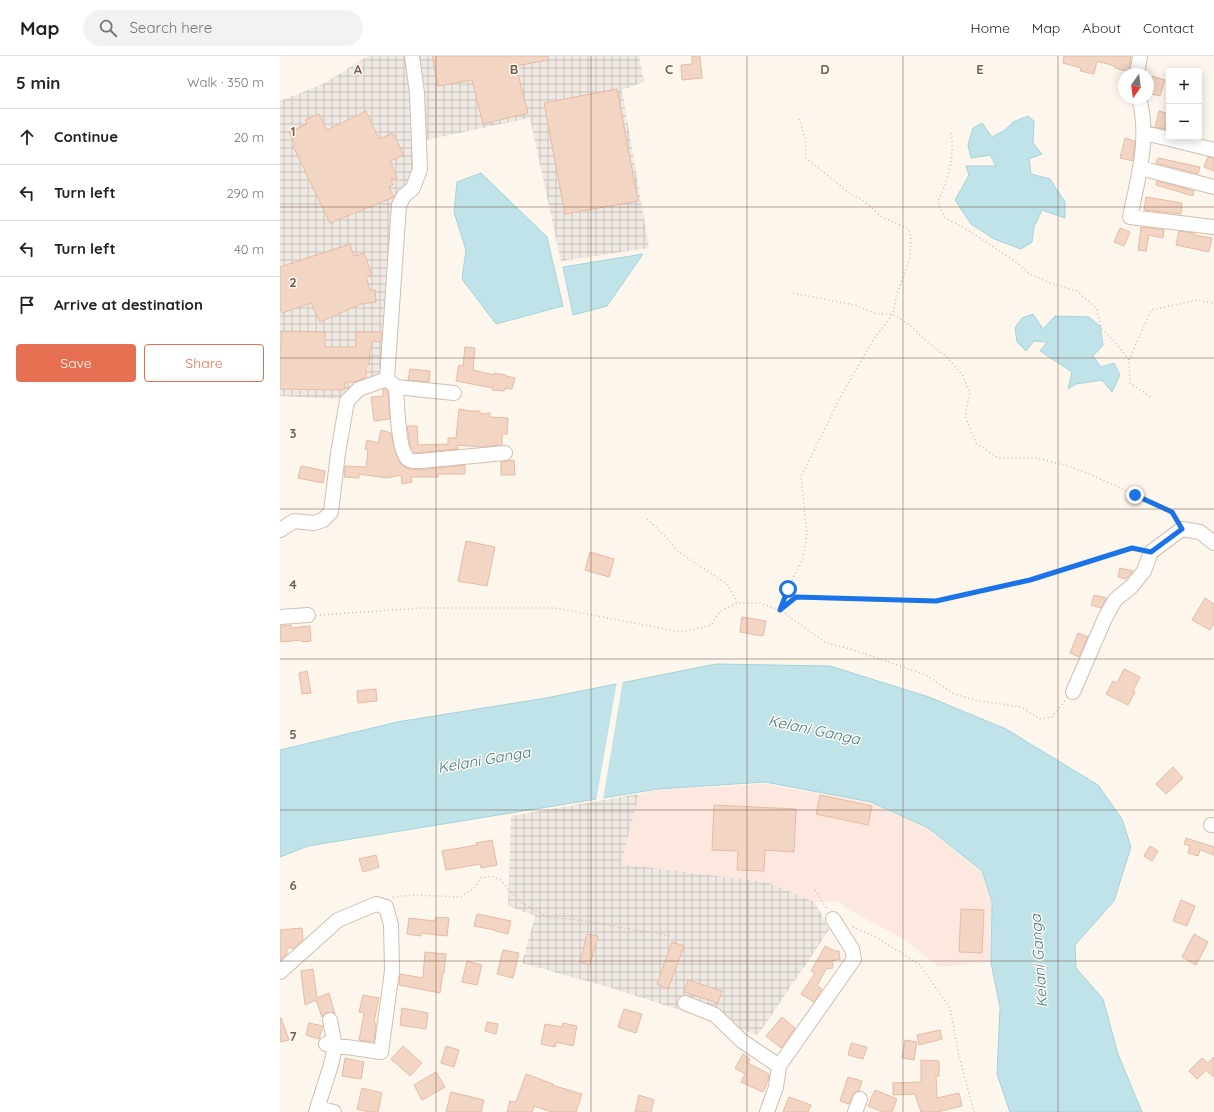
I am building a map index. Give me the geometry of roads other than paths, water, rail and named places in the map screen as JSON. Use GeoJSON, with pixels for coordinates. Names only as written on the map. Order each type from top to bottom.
{"type":"FeatureCollection","features":[{"type":"Feature","properties":{"kind":"street"},"geometry":{"type":"LineString","coordinates":[[412,56],[417,93],[420,169],[413,188],[404,196],[399,205],[392,383],[404,455],[408,460],[420,461],[505,453]]}},
{"type":"Feature","properties":{"kind":"street"},"geometry":{"type":"LineString","coordinates":[[1138,68],[1140,56]]}},
{"type":"Feature","properties":{"kind":"street"},"geometry":{"type":"LineString","coordinates":[[1140,104],[1145,133],[1140,168],[1130,217],[1214,227]]}},
{"type":"Feature","properties":{"kind":"street"},"geometry":{"type":"LineString","coordinates":[[1145,133],[1214,150]]}},
{"type":"Feature","properties":{"kind":"street"},"geometry":{"type":"LineString","coordinates":[[1140,168],[1214,187]]}},
{"type":"Feature","properties":{"kind":"street"},"geometry":{"type":"LineString","coordinates":[[280,530],[294,521],[314,523],[322,520],[331,512],[338,453],[347,401],[359,389],[392,383],[454,393]]}},
{"type":"Feature","properties":{"kind":"street"},"geometry":{"type":"LineString","coordinates":[[1073,692],[1114,600],[1132,586],[1144,571],[1151,552],[1182,529],[1200,532],[1214,543]]}},
{"type":"Feature","properties":{"kind":"street"},"geometry":{"type":"LineString","coordinates":[[280,617],[308,616]]}},
{"type":"Feature","properties":{"kind":"street"},"geometry":{"type":"LineString","coordinates":[[280,972],[338,920],[376,904],[386,907],[391,925],[392,971],[381,1052],[330,1045]]}},
{"type":"Feature","properties":{"kind":"street"},"geometry":{"type":"LineString","coordinates":[[767,1112],[776,1087],[779,1066],[854,959],[852,949],[833,919]]}},
{"type":"Feature","properties":{"kind":"street"},"geometry":{"type":"LineString","coordinates":[[685,1003],[716,1015],[742,1041],[779,1066]]}},
{"type":"Feature","properties":{"kind":"street"},"geometry":{"type":"LineString","coordinates":[[330,1020],[331,1065],[317,1110],[334,1112]]}},
{"type":"Feature","properties":{"kind":"water"},"geometry":{"type":"Polygon","coordinates":[[[1028,116],[1034,121],[1033,143],[1042,154],[1029,159],[1031,174],[1050,179],[1065,202],[1065,218],[1042,210],[1034,227],[1032,242],[1021,249],[994,239],[971,224],[955,200],[969,175],[966,166],[996,166],[990,155],[971,158],[968,145],[973,128],[982,123],[992,137],[1005,130],[1013,122],[1028,116]]]}},
{"type":"Feature","properties":{"kind":"water"},"geometry":{"type":"Polygon","coordinates":[[[481,173],[547,237],[563,306],[496,324],[462,279],[466,250],[454,212],[457,182],[481,173]]]}},
{"type":"Feature","properties":{"kind":"water"},"geometry":{"type":"Polygon","coordinates":[[[643,254],[607,306],[573,315],[563,267],[643,254]]]}},
{"type":"Feature","properties":{"kind":"water"},"geometry":{"type":"Polygon","coordinates":[[[1033,314],[1043,329],[1055,316],[1089,317],[1100,326],[1103,345],[1093,356],[1101,367],[1114,363],[1120,375],[1112,392],[1102,380],[1076,384],[1068,389],[1072,372],[1040,351],[1047,342],[1034,341],[1026,351],[1017,342],[1015,328],[1022,318],[1033,314]]]}},
{"type":"Feature","properties":{"kind":"water","name":"Kelani Ganga"},"geometry":{"type":"Polygon","coordinates":[[[716,664],[830,666],[929,697],[1006,729],[1098,785],[1122,819],[1131,847],[1114,901],[1075,945],[1076,968],[1103,999],[1118,1054],[1142,1112],[1010,1112],[997,1074],[1000,1007],[991,963],[992,902],[982,871],[928,828],[871,802],[765,782],[658,789],[308,846],[280,857],[280,750],[397,722],[546,698],[716,664]]]}}]}
